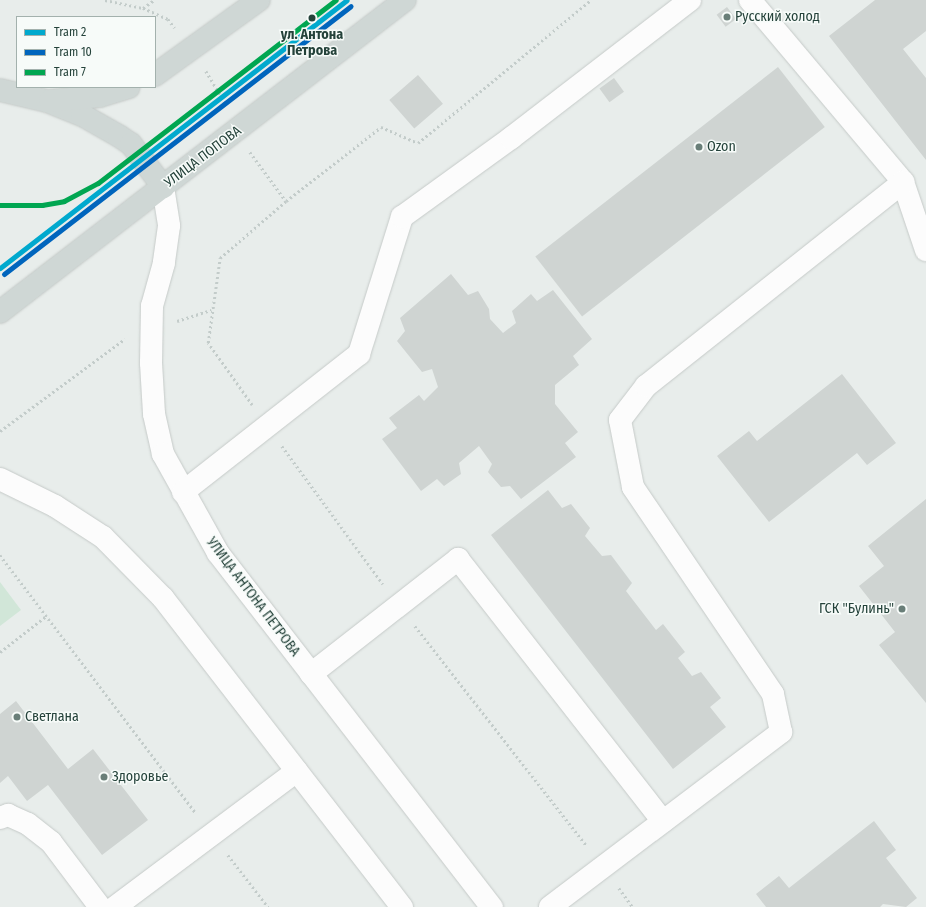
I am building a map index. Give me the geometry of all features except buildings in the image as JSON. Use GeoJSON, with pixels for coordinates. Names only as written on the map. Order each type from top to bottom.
{"type":"FeatureCollection","features":[{"type":"Feature","properties":{"kind":"main road"},"geometry":{"type":"LineString","coordinates":[[156,74],[191,51],[259,0]]}},
{"type":"Feature","properties":{"kind":"main road","name":"УЛИЦА ПОПОВА"},"geometry":{"type":"LineString","coordinates":[[0,312],[237,131],[405,0]]}},
{"type":"Feature","properties":{"kind":"main road"},"geometry":{"type":"LineString","coordinates":[[47,101],[100,96],[126,88]]}},
{"type":"Feature","properties":{"kind":"main road"},"geometry":{"type":"LineString","coordinates":[[0,90],[47,101],[82,115],[131,144],[163,187]]}},
{"type":"Feature","properties":{"kind":"street"},"geometry":{"type":"LineString","coordinates":[[183,492],[359,354],[402,217],[511,138],[690,0]]}},
{"type":"Feature","properties":{"kind":"street"},"geometry":{"type":"LineString","coordinates":[[750,0],[903,182],[925,242]]}},
{"type":"Feature","properties":{"kind":"street"},"geometry":{"type":"LineString","coordinates":[[550,907],[780,732],[773,694],[633,487],[620,420],[646,386],[903,182]]}},
{"type":"Feature","properties":{"kind":"street","name":"УЛИЦА АНТОНА ПЕТРОВА"},"geometry":{"type":"LineString","coordinates":[[163,187],[169,226],[164,263],[152,306],[151,329],[154,414],[163,454],[218,554],[492,907]]}},
{"type":"Feature","properties":{"kind":"street"},"geometry":{"type":"LineString","coordinates":[[0,480],[56,506],[103,537],[163,598],[402,907]]}},
{"type":"Feature","properties":{"kind":"street"},"geometry":{"type":"LineString","coordinates":[[311,674],[458,559],[663,821]]}},
{"type":"Feature","properties":{"kind":"street"},"geometry":{"type":"LineString","coordinates":[[115,907],[297,771]]}},
{"type":"Feature","properties":{"kind":"street"},"geometry":{"type":"LineString","coordinates":[[0,818],[8,814],[28,824],[51,842],[100,907]]}},
{"type":"Feature","properties":{"kind":"path"},"geometry":{"type":"LineString","coordinates":[[105,0],[143,8],[168,19],[223,96],[237,131],[262,172],[286,201]]}},
{"type":"Feature","properties":{"kind":"path"},"geometry":{"type":"LineString","coordinates":[[143,8],[154,0]]}},
{"type":"Feature","properties":{"kind":"path"},"geometry":{"type":"LineString","coordinates":[[591,0],[418,143],[381,127],[286,201],[220,258],[211,310],[208,344],[398,605],[603,866],[633,907]]}},
{"type":"Feature","properties":{"kind":"path"},"geometry":{"type":"LineString","coordinates":[[0,431],[117,342],[151,329],[211,310]]}},
{"type":"Feature","properties":{"kind":"path"},"geometry":{"type":"LineString","coordinates":[[0,556],[268,907]]}},
{"type":"Feature","properties":{"kind":"path"},"geometry":{"type":"LineString","coordinates":[[0,652],[46,616]]}},
{"type":"Feature","properties":{"kind":"green space"},"geometry":{"type":"Polygon","coordinates":[[[0,582],[21,610],[0,626],[0,582]]]}},
{"type":"Feature","properties":{"kind":"tram line","name":"7"},"geometry":{"type":"LineString","coordinates":[[0,205],[42,205],[64,201],[98,183],[336,0]]}},
{"type":"Feature","properties":{"kind":"tram line","name":"2"},"geometry":{"type":"LineString","coordinates":[[0,268],[347,0]]}},
{"type":"Feature","properties":{"kind":"tram line","name":"10"},"geometry":{"type":"LineString","coordinates":[[4,274],[351,6]]}},
{"type":"Feature","properties":{"kind":"place","name":"Русский холод"},"geometry":{"type":"Point","coordinates":[727,17]}},
{"type":"Feature","properties":{"kind":"place","name":"ул. Антона Петрова"},"geometry":{"type":"Point","coordinates":[312,18]}},
{"type":"Feature","properties":{"kind":"place","name":"Ozon"},"geometry":{"type":"Point","coordinates":[699,147]}},
{"type":"Feature","properties":{"kind":"place","name":"ГСК \"Булинь\""},"geometry":{"type":"Point","coordinates":[902,609]}},
{"type":"Feature","properties":{"kind":"place","name":"Светлана"},"geometry":{"type":"Point","coordinates":[17,717]}},
{"type":"Feature","properties":{"kind":"place","name":"Здоровье"},"geometry":{"type":"Point","coordinates":[104,777]}}]}
